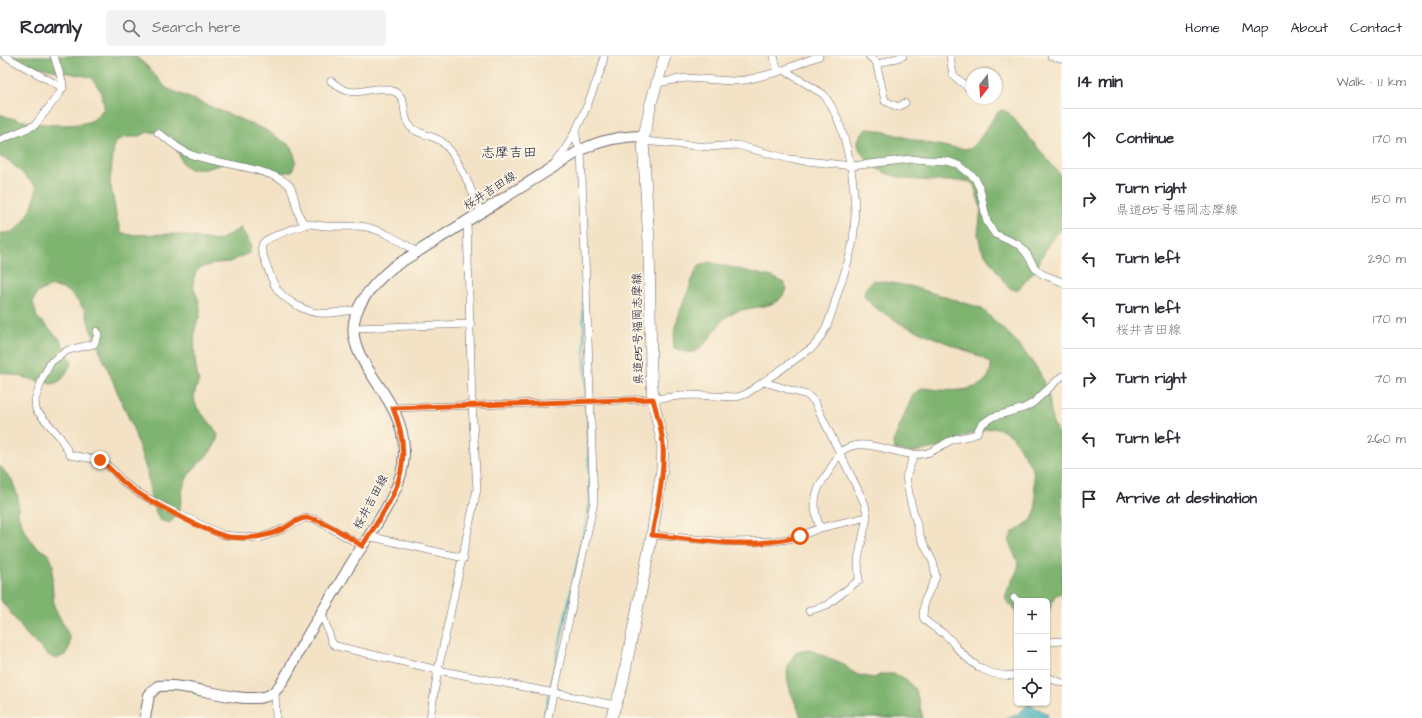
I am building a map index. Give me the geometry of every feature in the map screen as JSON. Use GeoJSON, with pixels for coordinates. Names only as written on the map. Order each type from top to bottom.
{"type":"FeatureCollection","features":[{"type":"Feature","properties":{"kind":"main road","name":"県道85号福岡志摩線"},"geometry":{"type":"LineString","coordinates":[[611,718],[622,686],[652,535],[659,495],[663,458],[661,434],[653,399],[650,250],[643,139],[665,56]]}},
{"type":"Feature","properties":{"kind":"main road","name":"桜井吉田線"},"geometry":{"type":"LineString","coordinates":[[275,692],[305,639],[322,614],[392,498],[403,469],[403,439],[393,408],[366,368],[357,350],[354,328],[358,310],[371,287],[393,267],[467,222],[554,165],[581,150],[605,140],[620,137],[643,139]]}},
{"type":"Feature","properties":{"kind":"main road"},"geometry":{"type":"LineString","coordinates":[[145,718],[149,695],[158,686],[189,688],[252,697],[264,697],[275,692]]}},
{"type":"Feature","properties":{"kind":"street"},"geometry":{"type":"LineString","coordinates":[[5,56],[63,88]]}},
{"type":"Feature","properties":{"kind":"street"},"geometry":{"type":"LineString","coordinates":[[54,56],[63,88]]}},
{"type":"Feature","properties":{"kind":"street","name":"桜井吉田線"},"geometry":{"type":"LineString","coordinates":[[554,165],[576,134],[600,73],[604,56]]}},
{"type":"Feature","properties":{"kind":"street"},"geometry":{"type":"LineString","coordinates":[[393,408],[472,404],[653,399],[690,395],[737,397],[752,391],[813,347],[820,340],[828,325],[853,239],[852,166],[840,128],[827,99],[823,94],[781,71],[774,56]]}},
{"type":"Feature","properties":{"kind":"street"},"geometry":{"type":"LineString","coordinates":[[657,83],[686,78],[732,81],[781,71],[819,56]]}},
{"type":"Feature","properties":{"kind":"street"},"geometry":{"type":"LineString","coordinates":[[869,56],[876,62],[883,64],[903,56]]}},
{"type":"Feature","properties":{"kind":"street"},"geometry":{"type":"LineString","coordinates":[[950,56],[953,75],[966,86]]}},
{"type":"Feature","properties":{"kind":"street"},"geometry":{"type":"LineString","coordinates":[[1051,56],[1062,59]]}},
{"type":"Feature","properties":{"kind":"street"},"geometry":{"type":"LineString","coordinates":[[876,62],[885,101],[898,107],[904,103]]}},
{"type":"Feature","properties":{"kind":"street"},"geometry":{"type":"LineString","coordinates":[[331,81],[341,90],[353,93],[378,88],[399,94],[403,100],[405,114],[410,127],[430,135],[447,147],[454,157],[481,212]]}},
{"type":"Feature","properties":{"kind":"street"},"geometry":{"type":"LineString","coordinates":[[0,140],[35,125],[63,88]]}},
{"type":"Feature","properties":{"kind":"street"},"geometry":{"type":"LineString","coordinates":[[158,133],[175,146],[191,154],[261,172],[287,184],[292,192],[299,218],[303,222],[308,224],[364,227],[382,234],[417,252]]}},
{"type":"Feature","properties":{"kind":"street"},"geometry":{"type":"LineString","coordinates":[[548,718],[594,502],[581,150],[577,143],[576,134]]}},
{"type":"Feature","properties":{"kind":"street"},"geometry":{"type":"LineString","coordinates":[[643,139],[708,147],[737,144],[788,159],[852,166],[911,159],[946,161],[959,165],[975,178],[980,189],[987,222],[995,234],[1019,246],[1027,254],[1035,268],[1042,274],[1062,282]]}},
{"type":"Feature","properties":{"kind":"street"},"geometry":{"type":"LineString","coordinates":[[430,718],[438,670],[464,558],[477,489],[472,404],[467,222]]}},
{"type":"Feature","properties":{"kind":"street"},"geometry":{"type":"LineString","coordinates":[[308,224],[271,238],[263,244],[261,248],[277,288],[290,300],[310,311],[338,314],[346,310],[358,310]]}},
{"type":"Feature","properties":{"kind":"street"},"geometry":{"type":"LineString","coordinates":[[354,328],[471,324]]}},
{"type":"Feature","properties":{"kind":"street"},"geometry":{"type":"LineString","coordinates":[[97,331],[98,336],[94,344],[68,350],[52,362],[43,377],[35,400],[36,410],[60,437],[70,454],[100,460],[113,470],[122,482],[137,492],[166,508],[223,535],[260,538],[305,518],[315,519],[362,546]]}},
{"type":"Feature","properties":{"kind":"street"},"geometry":{"type":"LineString","coordinates":[[820,528],[815,513],[815,500],[820,485],[835,464],[840,452],[860,446],[874,446],[914,455],[930,452],[952,440],[976,434],[981,425],[992,417],[1024,408],[1033,403],[1062,376]]}},
{"type":"Feature","properties":{"kind":"street"},"geometry":{"type":"LineString","coordinates":[[764,382],[807,395],[814,401],[861,494],[867,517],[859,555],[859,580],[827,605],[809,612]]}},
{"type":"Feature","properties":{"kind":"street"},"geometry":{"type":"LineString","coordinates":[[914,455],[906,477],[910,500],[920,536],[933,562],[936,577],[924,602],[923,617],[951,640],[966,658],[977,667],[998,676],[1014,675]]}},
{"type":"Feature","properties":{"kind":"street"},"geometry":{"type":"LineString","coordinates":[[652,535],[728,542],[768,542],[787,540],[820,528],[867,517]]}},
{"type":"Feature","properties":{"kind":"street"},"geometry":{"type":"LineString","coordinates":[[368,536],[464,558]]}},
{"type":"Feature","properties":{"kind":"street"},"geometry":{"type":"LineString","coordinates":[[322,614],[332,643],[336,646],[438,670],[615,705]]}},
{"type":"Feature","properties":{"kind":"street"},"geometry":{"type":"LineString","coordinates":[[1050,642],[1062,641]]}},
{"type":"Feature","properties":{"kind":"street"},"geometry":{"type":"LineString","coordinates":[[1050,678],[1062,683]]}},
{"type":"Feature","properties":{"kind":"street"},"geometry":{"type":"LineString","coordinates":[[275,692],[276,718]]}},
{"type":"Feature","properties":{"kind":"green space"},"geometry":{"type":"Polygon","coordinates":[[[0,56],[135,56],[147,66],[166,88],[266,130],[292,147],[296,161],[292,171],[276,174],[226,163],[205,169],[190,169],[183,164],[176,148],[164,133],[149,132],[136,137],[124,137],[114,144],[110,182],[121,232],[129,235],[174,234],[217,241],[241,228],[251,245],[249,253],[230,262],[218,263],[199,268],[193,281],[193,286],[200,305],[194,342],[196,369],[199,381],[194,398],[199,410],[218,435],[213,449],[193,470],[185,482],[179,510],[174,519],[169,523],[159,520],[151,499],[147,472],[133,428],[90,328],[85,310],[71,293],[53,286],[36,294],[33,302],[37,317],[59,338],[72,363],[61,381],[52,384],[0,372],[0,233],[8,233],[21,225],[30,211],[37,187],[8,160],[0,157],[0,114],[20,120],[46,124],[73,125],[93,120],[104,108],[102,93],[91,77],[42,68],[0,56]]]}},
{"type":"Feature","properties":{"kind":"green space"},"geometry":{"type":"Polygon","coordinates":[[[1002,110],[1009,113],[1062,177],[1062,229],[1048,244],[1036,269],[1017,291],[1008,287],[981,248],[978,234],[981,208],[973,183],[967,181],[925,181],[896,177],[883,172],[872,165],[863,155],[858,144],[859,138],[867,128],[931,144],[970,149],[976,144],[997,113],[1002,110]]]}},
{"type":"Feature","properties":{"kind":"green space"},"geometry":{"type":"Polygon","coordinates":[[[709,262],[772,277],[784,283],[787,289],[777,301],[763,306],[740,310],[727,316],[718,325],[707,341],[697,350],[688,352],[682,351],[674,348],[674,334],[677,320],[697,269],[699,266],[709,262]]]}},
{"type":"Feature","properties":{"kind":"green space"},"geometry":{"type":"Polygon","coordinates":[[[873,280],[910,286],[981,308],[1016,341],[1039,371],[1049,396],[1052,421],[1062,443],[1062,594],[1055,595],[1050,608],[1050,598],[1014,598],[1014,609],[1005,599],[1007,590],[1019,565],[1009,542],[1012,533],[1032,520],[1036,503],[1033,469],[1012,436],[998,428],[985,429],[965,436],[947,446],[910,453],[894,449],[893,442],[913,394],[923,388],[965,390],[975,387],[984,382],[989,375],[991,364],[979,356],[901,324],[876,308],[867,300],[864,294],[866,288],[873,280]]]}},
{"type":"Feature","properties":{"kind":"green space"},"geometry":{"type":"Polygon","coordinates":[[[0,466],[12,480],[18,497],[18,515],[24,529],[34,545],[49,555],[53,564],[52,581],[54,606],[70,638],[69,648],[65,655],[56,659],[48,655],[27,635],[0,599],[0,466]]]}},
{"type":"Feature","properties":{"kind":"green space"},"geometry":{"type":"Polygon","coordinates":[[[810,650],[844,664],[858,675],[874,678],[882,674],[893,674],[907,680],[916,691],[923,718],[801,718],[789,686],[787,673],[788,666],[796,652],[810,650]]]}},
{"type":"Feature","properties":{"kind":"water"},"geometry":{"type":"Polygon","coordinates":[[[1027,706],[1033,706],[1048,714],[1047,718],[1005,718],[1017,715],[1027,706]]]}},
{"type":"Feature","properties":{"kind":"waterway"},"geometry":{"type":"LineString","coordinates":[[550,689],[590,503],[583,302]]}},
{"type":"Feature","properties":{"kind":"waterway"},"geometry":{"type":"LineString","coordinates":[[544,718],[549,694]]}},
{"type":"Feature","properties":{"kind":"district","name":"志摩吉田"},"geometry":{"type":"Point","coordinates":[509,153]}},
{"type":"Feature","properties":{"kind":"route"},"geometry":{"type":"LineString","coordinates":[[100,460],[113,470],[122,482],[137,492],[208,530],[223,535],[232,537],[260,538],[305,518],[315,519],[349,537],[362,546],[392,498],[403,469],[403,439],[393,408],[472,404],[653,399],[663,445],[663,458],[659,495],[652,535],[728,542],[787,540],[800,536]]}}]}
